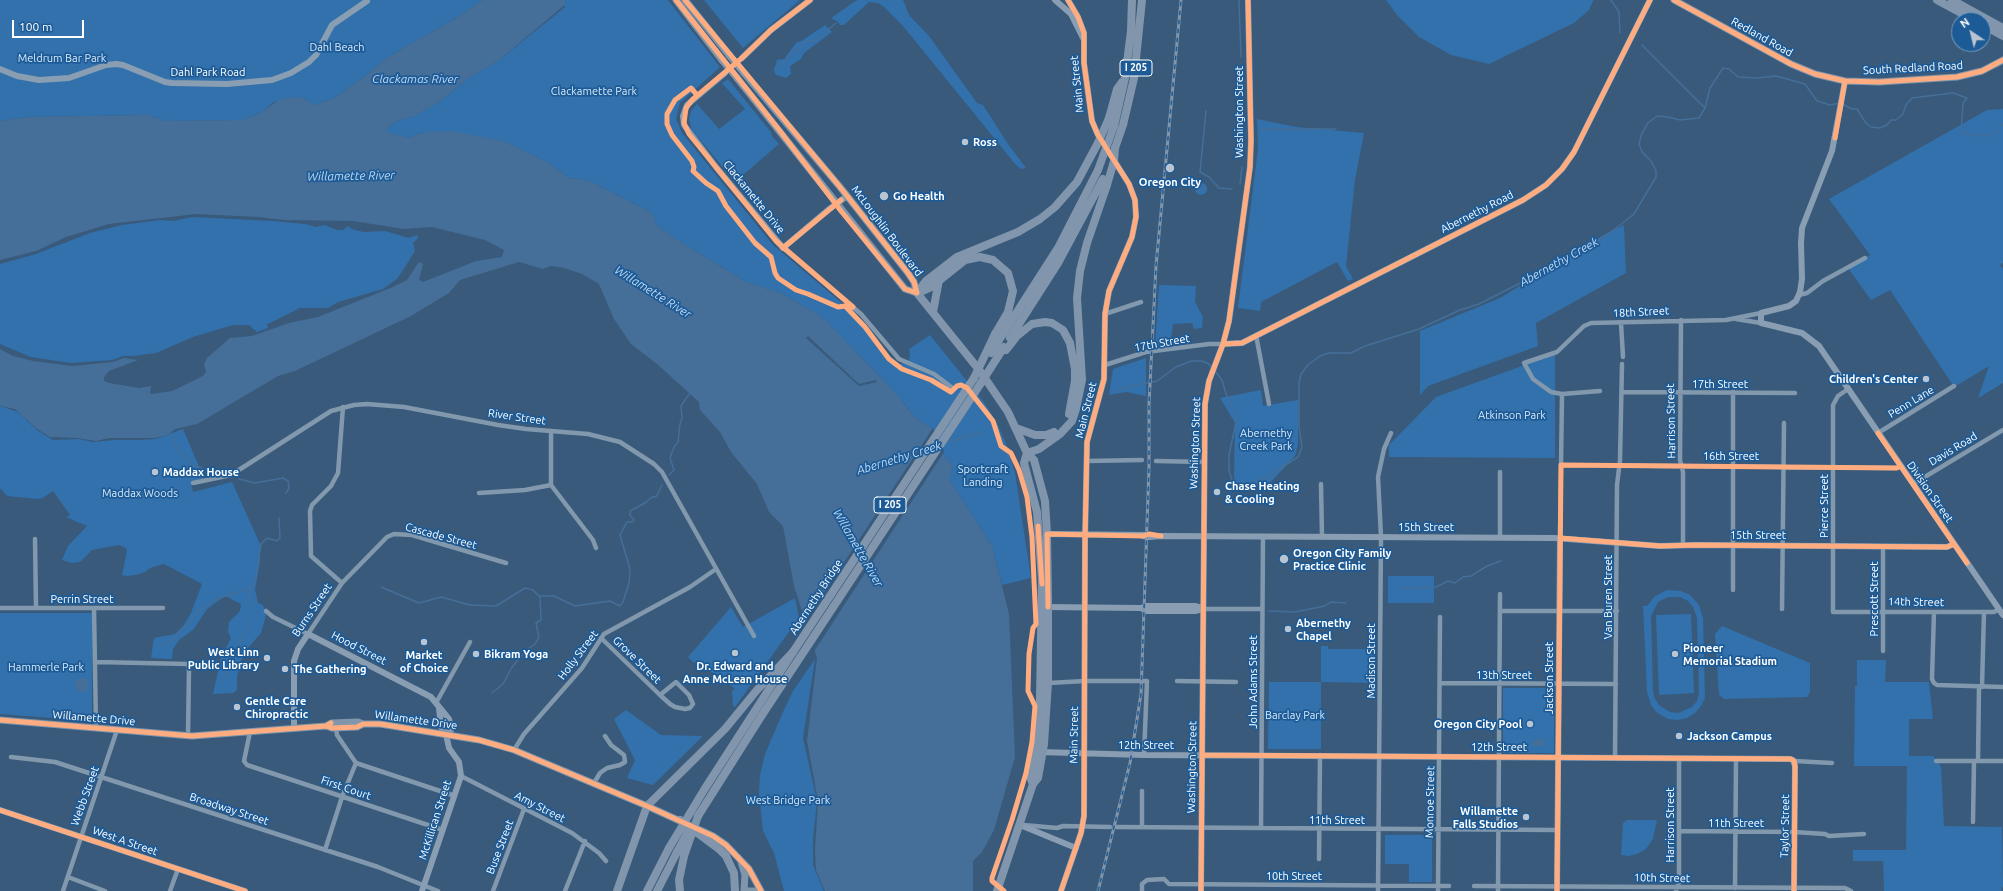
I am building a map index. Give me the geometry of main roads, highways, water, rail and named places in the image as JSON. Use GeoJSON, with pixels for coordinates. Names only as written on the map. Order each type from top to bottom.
{"type":"FeatureCollection","features":[{"type":"Feature","properties":{"kind":"highway","name":"I 205"},"geometry":{"type":"LineString","coordinates":[[1001,343],[1058,248],[1098,170],[1114,126],[1125,78],[1131,31],[1132,0]]}},
{"type":"Feature","properties":{"kind":"highway","name":"I 205"},"geometry":{"type":"LineString","coordinates":[[1001,343],[1058,263],[1105,182],[1120,135],[1134,78],[1142,0]]}},
{"type":"Feature","properties":{"kind":"highway"},"geometry":{"type":"LineString","coordinates":[[1937,0],[1959,12]]}},
{"type":"Feature","properties":{"kind":"highway"},"geometry":{"type":"LineString","coordinates":[[1952,0],[2003,28]]}},
{"type":"Feature","properties":{"kind":"highway"},"geometry":{"type":"LineString","coordinates":[[1991,29],[2003,36]]}},
{"type":"Feature","properties":{"kind":"highway"},"geometry":{"type":"LineString","coordinates":[[917,293],[926,281],[957,257],[1001,240],[1040,219],[1070,192],[1091,158],[1109,118],[1117,89],[1125,78]]}},
{"type":"Feature","properties":{"kind":"highway"},"geometry":{"type":"LineString","coordinates":[[1027,453],[1040,449],[1060,434],[1072,421],[1076,409],[1082,380],[1082,359],[1077,298],[1080,271],[1105,182]]}},
{"type":"Feature","properties":{"kind":"highway"},"geometry":{"type":"LineString","coordinates":[[917,293],[931,287],[962,262],[970,258],[985,257],[1001,265],[1010,277],[1012,296],[1001,343]]}},
{"type":"Feature","properties":{"kind":"highway"},"geometry":{"type":"LineString","coordinates":[[933,312],[939,280]]}},
{"type":"Feature","properties":{"kind":"highway","name":"McLoughlin Boulevard"},"geometry":{"type":"LineString","coordinates":[[917,293],[989,383],[1008,412],[1027,453],[1034,460],[1040,478],[1046,510],[1047,534],[1045,607],[1040,698],[1038,778],[1033,784],[997,891]]}},
{"type":"Feature","properties":{"kind":"highway"},"geometry":{"type":"LineString","coordinates":[[1001,343],[1038,322],[1052,323],[1058,326],[1067,336],[1074,357],[1075,381],[1069,414],[1062,425],[1027,453]]}},
{"type":"Feature","properties":{"kind":"highway","name":"Abernethy Bridge"},"geometry":{"type":"LineString","coordinates":[[676,852],[704,790],[793,652],[974,378],[1001,343]]}},
{"type":"Feature","properties":{"kind":"highway","name":"Abernethy Bridge"},"geometry":{"type":"LineString","coordinates":[[676,852],[758,721],[981,383],[1001,343]]}},
{"type":"Feature","properties":{"kind":"highway"},"geometry":{"type":"LineString","coordinates":[[1016,428],[1035,435],[1046,435],[1054,432]]}},
{"type":"Feature","properties":{"kind":"highway","name":"McLoughlin Boulevard"},"geometry":{"type":"LineString","coordinates":[[1027,453],[1024,463],[1034,498],[1040,540],[1045,607],[1048,683],[1039,752]]}},
{"type":"Feature","properties":{"kind":"highway"},"geometry":{"type":"LineString","coordinates":[[617,891],[648,806],[725,729],[757,690],[793,652]]}},
{"type":"Feature","properties":{"kind":"highway"},"geometry":{"type":"LineString","coordinates":[[680,820],[726,856],[734,873],[734,891]]}},
{"type":"Feature","properties":{"kind":"highway","name":"I 205"},"geometry":{"type":"LineString","coordinates":[[647,891],[676,852]]}},
{"type":"Feature","properties":{"kind":"highway","name":"I 205"},"geometry":{"type":"LineString","coordinates":[[657,891],[676,852]]}},
{"type":"Feature","properties":{"kind":"highway"},"geometry":{"type":"LineString","coordinates":[[676,852],[680,891]]}},
{"type":"Feature","properties":{"kind":"main road","name":"McLoughlin Boulevard"},"geometry":{"type":"LineString","coordinates":[[676,0],[722,60],[905,289],[917,293]]}},
{"type":"Feature","properties":{"kind":"main road","name":"McLoughlin Boulevard"},"geometry":{"type":"LineString","coordinates":[[685,0],[847,196],[908,273],[914,282],[917,293]]}},
{"type":"Feature","properties":{"kind":"main road","name":"Redland Road"},"geometry":{"type":"LineString","coordinates":[[1674,0],[1791,64],[1815,74],[1845,81]]}},
{"type":"Feature","properties":{"kind":"main road","name":"South Redland Road"},"geometry":{"type":"LineString","coordinates":[[1845,81],[1879,82],[1957,77],[1982,71],[2003,60]]}},
{"type":"Feature","properties":{"kind":"main road","name":"Willamette Drive"},"geometry":{"type":"LineString","coordinates":[[0,720],[188,736],[326,726],[336,728],[357,727],[362,724]]}},
{"type":"Feature","properties":{"kind":"main road","name":"Willamette Drive"},"geometry":{"type":"LineString","coordinates":[[326,726],[332,723],[352,722],[362,724],[380,724],[479,740],[514,750],[648,806],[717,838],[749,869],[760,891]]}},
{"type":"Feature","properties":{"kind":"main road"},"geometry":{"type":"LineString","coordinates":[[740,860],[745,875],[744,891]]}},
{"type":"Feature","properties":{"kind":"main road"},"geometry":{"type":"LineString","coordinates":[[748,891],[760,891]]}},
{"type":"Feature","properties":{"kind":"water"},"geometry":{"type":"Polygon","coordinates":[[[483,0],[564,0],[566,4],[499,60],[467,79],[439,102],[414,116],[397,121],[387,128],[387,132],[409,138],[424,132],[452,131],[503,141],[547,162],[569,178],[585,180],[596,184],[647,210],[653,215],[656,225],[746,282],[781,293],[822,317],[900,398],[914,417],[931,428],[943,454],[953,466],[949,479],[992,546],[1009,614],[1015,757],[994,830],[982,852],[973,861],[973,891],[825,891],[816,870],[815,850],[818,801],[807,741],[817,658],[794,586],[783,526],[769,512],[757,484],[731,452],[720,432],[700,410],[699,402],[657,364],[631,344],[614,319],[599,284],[582,274],[564,268],[551,266],[543,269],[519,262],[460,280],[449,293],[411,316],[295,371],[278,376],[197,424],[175,429],[167,435],[155,438],[109,438],[96,441],[77,438],[50,437],[37,429],[15,409],[0,406],[0,349],[13,356],[33,361],[73,366],[113,362],[124,358],[138,360],[109,371],[104,377],[104,381],[139,388],[151,386],[150,393],[152,394],[172,391],[203,376],[206,372],[204,364],[207,358],[230,338],[252,336],[289,323],[318,317],[393,287],[407,280],[419,262],[423,264],[419,280],[423,282],[476,261],[502,257],[504,250],[485,240],[432,227],[404,229],[353,221],[283,220],[259,217],[196,214],[109,224],[66,237],[36,251],[0,260],[0,121],[30,117],[148,115],[165,121],[243,120],[262,112],[280,99],[301,97],[316,105],[336,97],[368,74],[385,59],[453,20],[483,0]]]}},
{"type":"Feature","properties":{"kind":"water"},"geometry":{"type":"Polygon","coordinates":[[[82,678],[87,680],[89,685],[87,690],[82,692],[77,690],[75,685],[77,680],[82,678]]]}},
{"type":"Feature","properties":{"kind":"water","name":"Oregon City Pool"},"geometry":{"type":"Polygon","coordinates":[[[1539,739],[1544,739],[1544,746],[1532,746],[1532,742],[1539,739]]]}},
{"type":"Feature","properties":{"kind":"waterway"},"geometry":{"type":"LineString","coordinates":[[1239,0],[1241,57]]}},
{"type":"Feature","properties":{"kind":"waterway"},"geometry":{"type":"LineString","coordinates":[[1611,0],[1619,12],[1620,33]]}},
{"type":"Feature","properties":{"kind":"waterway"},"geometry":{"type":"LineString","coordinates":[[775,68],[779,67],[793,53],[804,46],[805,42],[816,40],[836,23]]}},
{"type":"Feature","properties":{"kind":"waterway"},"geometry":{"type":"LineString","coordinates":[[1642,45],[1704,107]]}},
{"type":"Feature","properties":{"kind":"waterway","name":"Abernethy Creek"},"geometry":{"type":"LineString","coordinates":[[1215,371],[1222,380],[1226,394],[1236,414],[1236,422],[1229,455],[1229,470],[1232,480],[1235,484],[1245,485],[1260,481],[1298,457],[1302,447],[1299,427],[1299,383],[1301,374],[1308,365],[1320,356],[1329,353],[1351,353],[1365,346],[1419,329],[1460,310],[1479,304],[1538,274],[1564,257],[1591,245],[1611,232],[1634,214],[1656,177],[1656,170],[1651,161],[1642,152],[1639,144],[1642,133],[1648,123],[1657,116],[1680,120],[1699,118],[1705,108],[1710,88],[1723,68],[1729,69],[1738,77],[1757,78],[1776,76],[1805,84],[1817,101],[1830,105],[1839,103]]}},
{"type":"Feature","properties":{"kind":"waterway"},"geometry":{"type":"LineString","coordinates":[[1241,71],[1242,82]]}},
{"type":"Feature","properties":{"kind":"waterway","name":"Abernethy Creek"},"geometry":{"type":"LineString","coordinates":[[1842,104],[1852,109],[1857,109],[1866,123],[1871,127],[1880,128],[1887,125],[1891,120],[1896,120],[1903,114],[1906,105],[1912,98],[1953,93],[1967,98],[1963,103],[1961,133],[1985,136],[1992,134],[2003,124]]}},
{"type":"Feature","properties":{"kind":"waterway"},"geometry":{"type":"LineString","coordinates":[[1242,98],[1244,136]]}},
{"type":"Feature","properties":{"kind":"waterway"},"geometry":{"type":"LineString","coordinates":[[1206,111],[1200,172],[1209,177],[1219,188],[1232,189]]}},
{"type":"Feature","properties":{"kind":"waterway"},"geometry":{"type":"LineString","coordinates":[[1261,129],[1336,129]]}},
{"type":"Feature","properties":{"kind":"waterway"},"geometry":{"type":"LineString","coordinates":[[1240,184],[1242,167]]}},
{"type":"Feature","properties":{"kind":"waterway"},"geometry":{"type":"LineString","coordinates":[[1197,192],[1205,185]]}},
{"type":"Feature","properties":{"kind":"waterway","name":"Abernethy Creek"},"geometry":{"type":"LineString","coordinates":[[1116,391],[1126,387],[1157,381],[1176,367],[1191,361],[1202,361],[1209,364],[1212,368]]}},
{"type":"Feature","properties":{"kind":"waterway"},"geometry":{"type":"LineString","coordinates":[[669,475],[674,470],[670,458],[674,447],[678,442],[682,418],[681,406],[689,394]]}},
{"type":"Feature","properties":{"kind":"waterway"},"geometry":{"type":"LineString","coordinates":[[170,432],[176,445],[190,464],[210,471],[226,474]]}},
{"type":"Feature","properties":{"kind":"waterway","name":"Abernethy Creek"},"geometry":{"type":"LineString","coordinates":[[946,442],[979,433]]}},
{"type":"Feature","properties":{"kind":"waterway"},"geometry":{"type":"LineString","coordinates":[[239,479],[255,483],[283,478],[288,481],[289,488],[286,493]]}},
{"type":"Feature","properties":{"kind":"waterway"},"geometry":{"type":"LineString","coordinates":[[492,693],[503,684],[512,667],[528,649],[535,644],[539,637],[536,623],[541,620],[540,596],[554,596],[575,606],[610,601],[620,606],[623,602],[629,583],[630,569],[620,535],[627,522],[633,522],[634,520],[630,515],[630,511],[645,503],[652,497],[656,497],[662,485]]}},
{"type":"Feature","properties":{"kind":"waterway"},"geometry":{"type":"LineString","coordinates":[[250,606],[250,588],[256,578],[261,544],[267,538],[277,541],[280,538],[279,518]]}},
{"type":"Feature","properties":{"kind":"waterway"},"geometry":{"type":"LineString","coordinates":[[1403,588],[1436,587],[1448,581],[1455,583],[1463,577],[1471,576],[1487,566],[1501,561]]}},
{"type":"Feature","properties":{"kind":"waterway"},"geometry":{"type":"LineString","coordinates":[[381,587],[419,603],[441,597],[470,605],[496,606],[525,588],[533,590],[539,596]]}},
{"type":"Feature","properties":{"kind":"waterway"},"geometry":{"type":"LineString","coordinates":[[162,645],[174,639],[198,612],[214,600],[250,588]]}},
{"type":"Feature","properties":{"kind":"waterway"},"geometry":{"type":"LineString","coordinates":[[1269,611],[1295,612],[1325,606],[1331,602],[1346,603]]}},
{"type":"Feature","properties":{"kind":"waterway"},"geometry":{"type":"LineString","coordinates":[[222,683],[250,620]]}},
{"type":"Feature","properties":{"kind":"railway"},"geometry":{"type":"LineString","coordinates":[[1098,891],[1130,763],[1141,694],[1149,468],[1149,404],[1156,266],[1181,0]]}},
{"type":"Feature","properties":{"kind":"place","name":"Ross"},"geometry":{"type":"Point","coordinates":[965,142]}},
{"type":"Feature","properties":{"kind":"place","name":"Oregon City"},"geometry":{"type":"Point","coordinates":[1170,168]}},
{"type":"Feature","properties":{"kind":"place","name":"Go Health"},"geometry":{"type":"Point","coordinates":[884,196]}},
{"type":"Feature","properties":{"kind":"place","name":"Children's Center"},"geometry":{"type":"Point","coordinates":[1926,379]}},
{"type":"Feature","properties":{"kind":"place","name":"Maddax House"},"geometry":{"type":"Point","coordinates":[155,472]}},
{"type":"Feature","properties":{"kind":"place","name":"Chase Heating & Cooling"},"geometry":{"type":"Point","coordinates":[1217,492]}},
{"type":"Feature","properties":{"kind":"place","name":"Oregon City Family Practice Clinic"},"geometry":{"type":"Point","coordinates":[1284,559]}},
{"type":"Feature","properties":{"kind":"place","name":"Abernethy Chapel"},"geometry":{"type":"Point","coordinates":[1288,629]}},
{"type":"Feature","properties":{"kind":"place","name":"Market of Choice"},"geometry":{"type":"Point","coordinates":[424,642]}},
{"type":"Feature","properties":{"kind":"place","name":"Dr. Edward and Anne McLean House"},"geometry":{"type":"Point","coordinates":[735,653]}},
{"type":"Feature","properties":{"kind":"place","name":"Bikram Yoga"},"geometry":{"type":"Point","coordinates":[476,654]}},
{"type":"Feature","properties":{"kind":"place","name":"Pioneer Memorial Stadium"},"geometry":{"type":"Point","coordinates":[1675,654]}},
{"type":"Feature","properties":{"kind":"place","name":"West Linn Public Library"},"geometry":{"type":"Point","coordinates":[267,658]}},
{"type":"Feature","properties":{"kind":"place","name":"The Gathering"},"geometry":{"type":"Point","coordinates":[285,669]}},
{"type":"Feature","properties":{"kind":"place","name":"Gentle Care Chiropractic"},"geometry":{"type":"Point","coordinates":[237,707]}},
{"type":"Feature","properties":{"kind":"place","name":"Oregon City Pool"},"geometry":{"type":"Point","coordinates":[1530,724]}},
{"type":"Feature","properties":{"kind":"place","name":"Jackson Campus"},"geometry":{"type":"Point","coordinates":[1679,736]}},
{"type":"Feature","properties":{"kind":"place","name":"Willamette Falls Studios"},"geometry":{"type":"Point","coordinates":[1526,817]}},
{"type":"Feature","properties":{"kind":"park label","name":"Dahl Beach"},"geometry":{"type":"Point","coordinates":[337,47]}},
{"type":"Feature","properties":{"kind":"park label","name":"Meldrum Bar Park"},"geometry":{"type":"Point","coordinates":[62,58]}},
{"type":"Feature","properties":{"kind":"park label","name":"Clackamette Park"},"geometry":{"type":"Point","coordinates":[594,91]}},
{"type":"Feature","properties":{"kind":"park label","name":"Atkinson Park"},"geometry":{"type":"Point","coordinates":[1512,415]}},
{"type":"Feature","properties":{"kind":"park label","name":"Abernethy Creek Park"},"geometry":{"type":"Point","coordinates":[1266,439]}},
{"type":"Feature","properties":{"kind":"park label","name":"Sportcraft Landing"},"geometry":{"type":"Point","coordinates":[983,475]}},
{"type":"Feature","properties":{"kind":"park label","name":"Maddax Woods"},"geometry":{"type":"Point","coordinates":[140,493]}},
{"type":"Feature","properties":{"kind":"park label","name":"Hammerle Park"},"geometry":{"type":"Point","coordinates":[46,667]}},
{"type":"Feature","properties":{"kind":"park label","name":"Barclay Park"},"geometry":{"type":"Point","coordinates":[1295,715]}},
{"type":"Feature","properties":{"kind":"park label","name":"West Bridge Park"},"geometry":{"type":"Point","coordinates":[788,800]}},
{"type":"Feature","properties":{"kind":"water label","name":"Clackamas River"},"geometry":{"type":"Point","coordinates":[415,79]}},
{"type":"Feature","properties":{"kind":"water label","name":"Willamette River"},"geometry":{"type":"Point","coordinates":[351,176]}},
{"type":"Feature","properties":{"kind":"water label","name":"Willamette River"},"geometry":{"type":"Point","coordinates":[653,292]}},
{"type":"Feature","properties":{"kind":"water label","name":"Willamette River"},"geometry":{"type":"Point","coordinates":[858,548]}}]}
